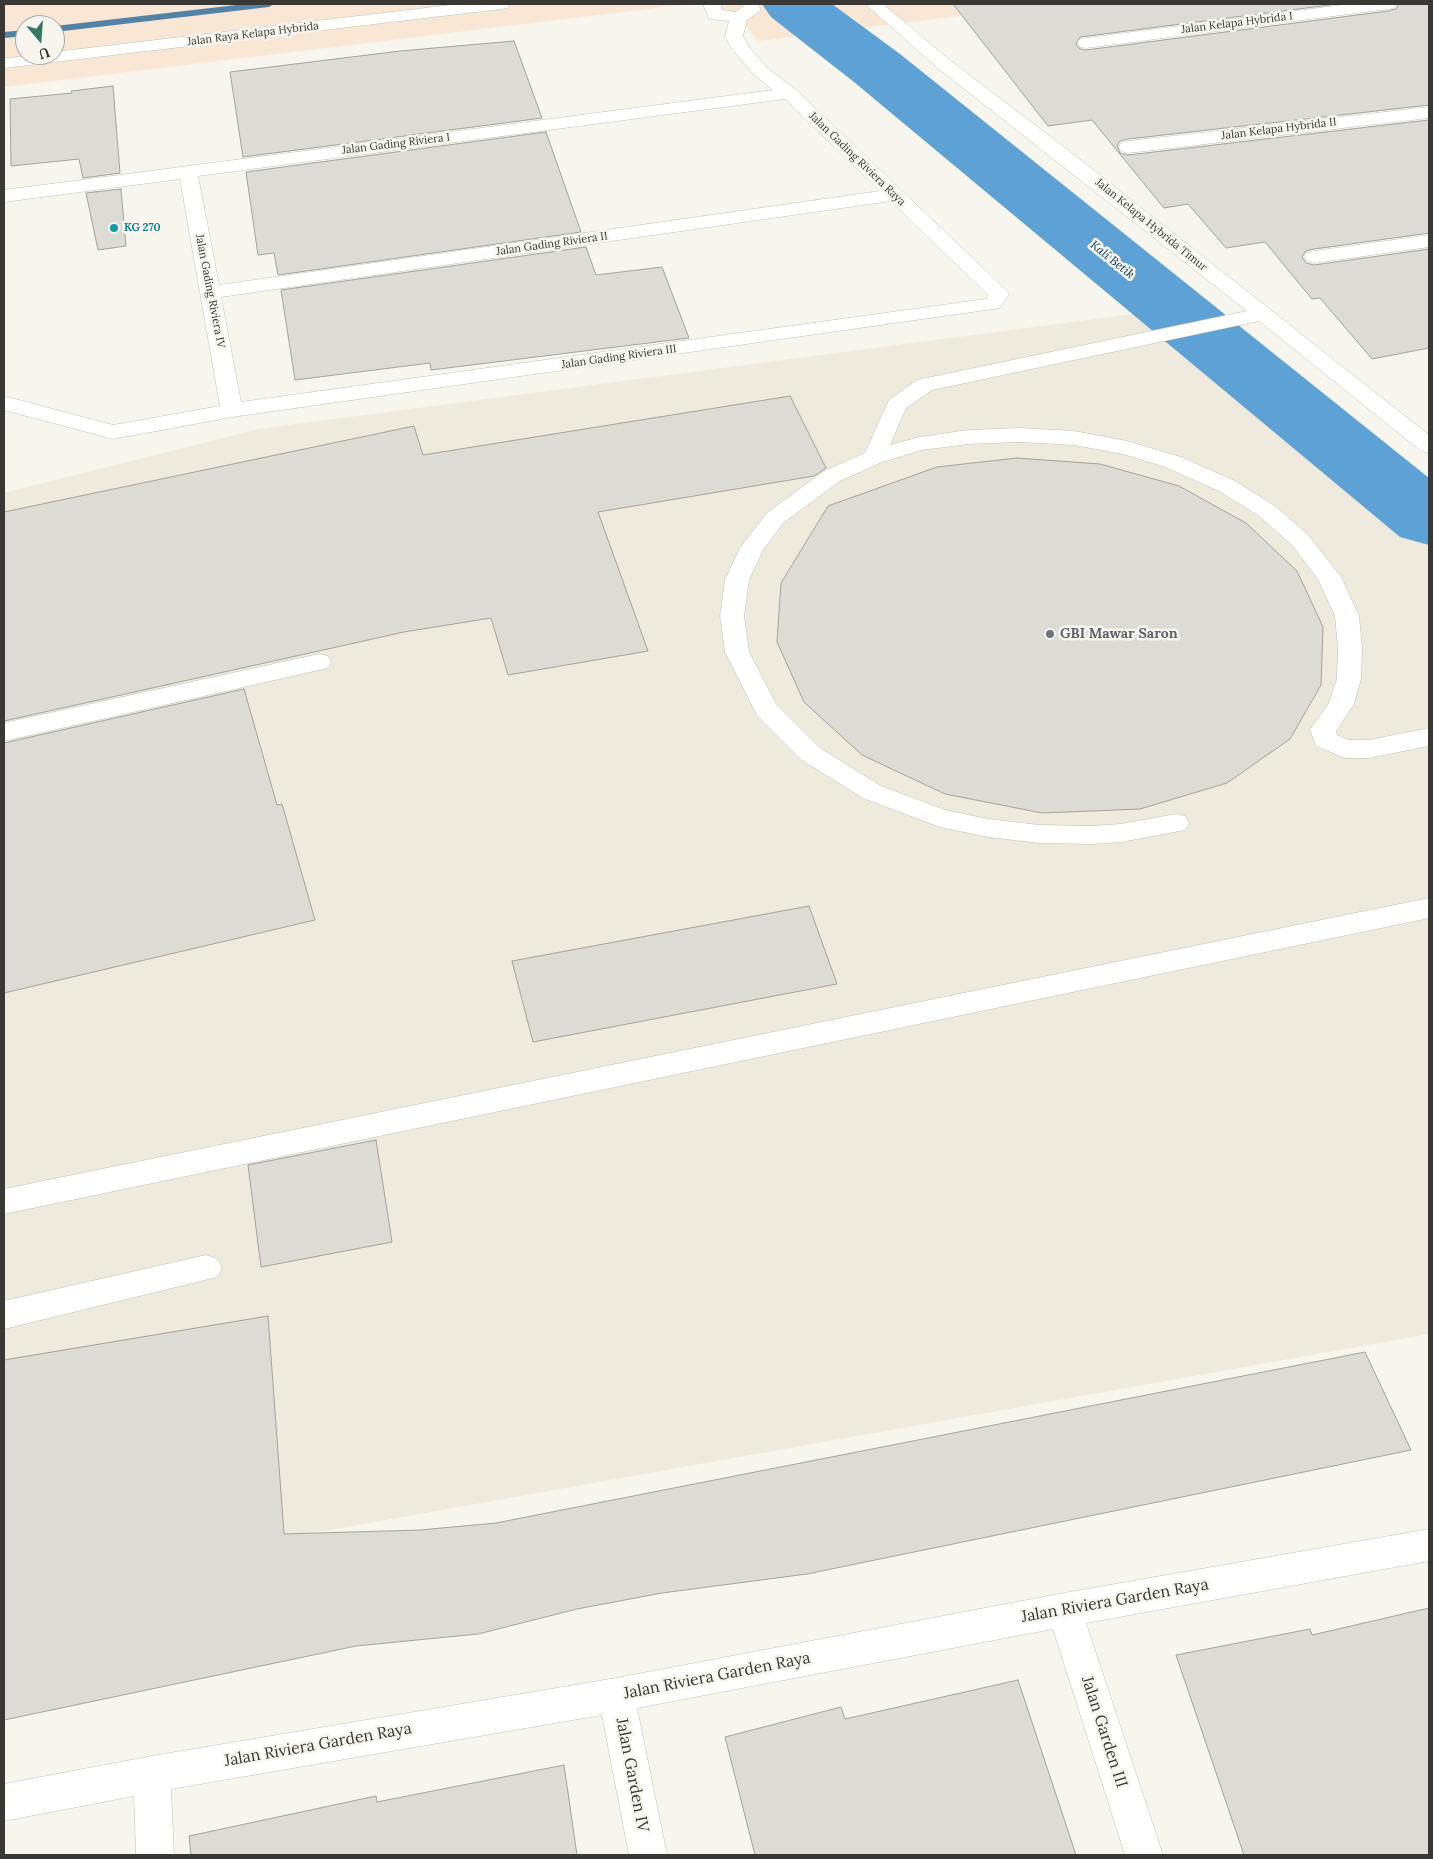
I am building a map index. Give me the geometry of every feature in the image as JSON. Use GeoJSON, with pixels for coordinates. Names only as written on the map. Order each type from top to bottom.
{"type":"FeatureCollection","features":[{"type":"Feature","properties":{"kind":"street","name":"Jalan Raya Kelapa Hybrida"},"geometry":{"type":"LineString","coordinates":[[4,63],[501,4]]}},
{"type":"Feature","properties":{"kind":"street","name":"Jalan Gading Riviera Raya"},"geometry":{"type":"LineString","coordinates":[[712,4],[715,15],[744,10]]}},
{"type":"Feature","properties":{"kind":"street","name":"Jalan Kelapa Hybrida Timur"},"geometry":{"type":"LineString","coordinates":[[873,4],[945,65],[1070,161],[1429,446]]}},
{"type":"Feature","properties":{"kind":"street","name":"Jalan Kelapa Hybrida I"},"geometry":{"type":"LineString","coordinates":[[1086,42],[1388,4]]}},
{"type":"Feature","properties":{"kind":"street","name":"Jalan Gading Riviera Raya"},"geometry":{"type":"LineString","coordinates":[[744,10],[734,36],[740,49],[761,72],[789,93],[999,294]]}},
{"type":"Feature","properties":{"kind":"street","name":"Jalan Gading Riviera I"},"geometry":{"type":"LineString","coordinates":[[4,196],[789,93]]}},
{"type":"Feature","properties":{"kind":"street","name":"Jalan Kelapa Hybrida II"},"geometry":{"type":"LineString","coordinates":[[1128,147],[1429,112]]}},
{"type":"Feature","properties":{"kind":"street","name":"Jalan Gading Riviera IV"},"geometry":{"type":"LineString","coordinates":[[188,172],[232,410]]}},
{"type":"Feature","properties":{"kind":"street","name":"Jalan Gading Riviera II"},"geometry":{"type":"LineString","coordinates":[[210,292],[894,195]]}},
{"type":"Feature","properties":{"kind":"street"},"geometry":{"type":"LineString","coordinates":[[1314,257],[1429,241]]}},
{"type":"Feature","properties":{"kind":"street","name":"Jalan Gading Riviera III"},"geometry":{"type":"LineString","coordinates":[[4,403],[113,432],[232,410],[984,307],[993,304],[999,294]]}},
{"type":"Feature","properties":{"kind":"street"},"geometry":{"type":"LineString","coordinates":[[874,457],[897,405],[926,385],[1264,314]]}},
{"type":"Feature","properties":{"kind":"street"},"geometry":{"type":"LineString","coordinates":[[1176,823],[1121,833],[1092,835],[1039,834],[988,828],[940,818],[872,792],[811,754],[766,710],[737,652],[732,616],[737,580],[752,548],[775,518],[832,476],[874,457],[920,444],[968,437],[1020,435],[1074,438],[1127,448],[1173,462],[1227,486],[1267,511],[1300,540],[1329,576],[1347,616],[1350,648],[1349,679],[1342,704],[1323,730],[1325,740],[1345,748],[1369,749],[1429,737]]}},
{"type":"Feature","properties":{"kind":"street"},"geometry":{"type":"LineString","coordinates":[[4,732],[319,662]]}},
{"type":"Feature","properties":{"kind":"street"},"geometry":{"type":"LineString","coordinates":[[4,1202],[1429,908]]}},
{"type":"Feature","properties":{"kind":"street"},"geometry":{"type":"LineString","coordinates":[[4,1314],[206,1268]]}},
{"type":"Feature","properties":{"kind":"street","name":"Jalan Riviera Garden Raya"},"geometry":{"type":"LineString","coordinates":[[4,1803],[152,1774],[616,1695],[1064,1610],[1429,1544]]}},
{"type":"Feature","properties":{"kind":"street","name":"Jalan Garden III"},"geometry":{"type":"LineString","coordinates":[[1064,1610],[1144,1855]]}},
{"type":"Feature","properties":{"kind":"street","name":"Jalan Garden IV"},"geometry":{"type":"LineString","coordinates":[[616,1695],[648,1855]]}},
{"type":"Feature","properties":{"kind":"street"},"geometry":{"type":"LineString","coordinates":[[152,1774],[155,1855]]}},
{"type":"Feature","properties":{"kind":"shaded area"},"geometry":{"type":"Polygon","coordinates":[[[4,4],[689,4],[4,87],[4,4]]]}},
{"type":"Feature","properties":{"kind":"shaded area"},"geometry":{"type":"Polygon","coordinates":[[[706,4],[1055,4],[758,41],[739,17],[706,4]]]}},
{"type":"Feature","properties":{"kind":"shaded area"},"geometry":{"type":"Polygon","coordinates":[[[1141,313],[1429,542],[1429,1334],[4,1588],[4,493],[259,429],[1141,313]]]}},
{"type":"Feature","properties":{"kind":"building"},"geometry":{"type":"Polygon","coordinates":[[[953,4],[1337,4],[1080,37],[1076,44],[1080,49],[1086,50],[1388,11],[1396,9],[1399,4],[1429,4],[1429,105],[1128,139],[1120,141],[1117,146],[1120,153],[1128,155],[1429,120],[1429,233],[1314,249],[1306,251],[1302,257],[1306,263],[1314,265],[1429,249],[1429,348],[1372,359],[1320,298],[1312,299],[1265,242],[1226,248],[1188,204],[1164,208],[1092,120],[1048,126],[953,4]]]}},
{"type":"Feature","properties":{"kind":"building"},"geometry":{"type":"Polygon","coordinates":[[[514,41],[542,118],[243,157],[230,72],[400,51],[514,41]]]}},
{"type":"Feature","properties":{"kind":"building"},"geometry":{"type":"Polygon","coordinates":[[[113,86],[120,173],[83,178],[79,159],[11,166],[10,99],[72,93],[71,91],[113,86]]]}},
{"type":"Feature","properties":{"kind":"building"},"geometry":{"type":"Polygon","coordinates":[[[546,132],[581,232],[278,275],[274,253],[258,255],[246,172],[546,132]]]}},
{"type":"Feature","properties":{"kind":"building"},"geometry":{"type":"Polygon","coordinates":[[[121,189],[126,246],[98,250],[86,193],[121,189]]]}},
{"type":"Feature","properties":{"kind":"building"},"geometry":{"type":"Polygon","coordinates":[[[586,247],[596,275],[662,267],[689,338],[431,370],[430,363],[295,380],[281,290],[586,247]]]}},
{"type":"Feature","properties":{"kind":"building"},"geometry":{"type":"Polygon","coordinates":[[[790,396],[826,468],[814,476],[598,512],[648,651],[508,675],[491,618],[404,632],[4,721],[4,512],[414,426],[423,455],[790,396]]]}},
{"type":"Feature","properties":{"kind":"building","name":"GBI Mawar Saron"},"geometry":{"type":"Polygon","coordinates":[[[1017,458],[1100,464],[1179,486],[1246,523],[1297,571],[1323,627],[1321,685],[1290,739],[1227,783],[1140,809],[1042,813],[945,794],[862,755],[804,702],[777,642],[781,583],[828,506],[937,467],[1017,458]]]}},
{"type":"Feature","properties":{"kind":"building"},"geometry":{"type":"Polygon","coordinates":[[[244,689],[277,805],[282,804],[315,920],[4,993],[4,743],[244,689]]]}},
{"type":"Feature","properties":{"kind":"building"},"geometry":{"type":"Polygon","coordinates":[[[809,906],[837,984],[533,1042],[512,961],[809,906]]]}},
{"type":"Feature","properties":{"kind":"building"},"geometry":{"type":"Polygon","coordinates":[[[376,1140],[392,1242],[261,1267],[248,1165],[376,1140]]]}},
{"type":"Feature","properties":{"kind":"building"},"geometry":{"type":"Polygon","coordinates":[[[268,1316],[284,1534],[420,1530],[496,1523],[1365,1352],[1411,1450],[807,1574],[662,1593],[577,1609],[478,1634],[356,1646],[4,1720],[4,1360],[268,1316]]]}},
{"type":"Feature","properties":{"kind":"building"},"geometry":{"type":"Polygon","coordinates":[[[1429,1608],[1429,1855],[1244,1855],[1176,1655],[1310,1629],[1312,1635],[1429,1608]]]}},
{"type":"Feature","properties":{"kind":"building"},"geometry":{"type":"Polygon","coordinates":[[[1018,1680],[1076,1855],[755,1855],[725,1737],[841,1707],[845,1719],[1018,1680]]]}},
{"type":"Feature","properties":{"kind":"building"},"geometry":{"type":"Polygon","coordinates":[[[564,1765],[577,1855],[191,1855],[189,1836],[376,1796],[377,1802],[564,1765]]]}},
{"type":"Feature","properties":{"kind":"waterway"},"geometry":{"type":"LineString","coordinates":[[65,28],[269,4]]}},
{"type":"Feature","properties":{"kind":"waterway","name":"Kali Betik"},"geometry":{"type":"LineString","coordinates":[[793,4],[877,68],[1429,519]]}},
{"type":"Feature","properties":{"kind":"waterway"},"geometry":{"type":"LineString","coordinates":[[4,35],[15,34]]}},
{"type":"Feature","properties":{"kind":"place","name":"KG 270"},"geometry":{"type":"Point","coordinates":[114,228]}},
{"type":"Feature","properties":{"kind":"place","name":"GBI Mawar Saron"},"geometry":{"type":"Point","coordinates":[1050,634]}}]}
